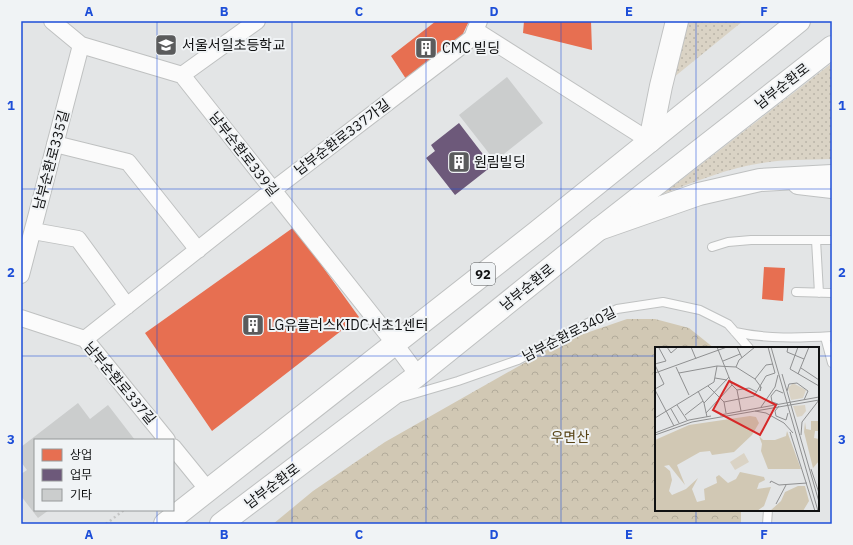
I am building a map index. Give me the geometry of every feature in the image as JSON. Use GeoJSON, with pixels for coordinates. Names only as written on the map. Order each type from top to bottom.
{"type":"FeatureCollection","features":[{"type":"Feature","properties":{"kind":"main road"},"geometry":{"type":"LineString","coordinates":[[650,141],[661,86],[678,21]]}},
{"type":"Feature","properties":{"kind":"main road","name":"92"},"geometry":{"type":"LineString","coordinates":[[165,524],[395,344],[799,21]]}},
{"type":"Feature","properties":{"kind":"main road","name":"남부순환로"},"geometry":{"type":"LineString","coordinates":[[221,524],[418,375],[599,229],[832,47]]}},
{"type":"Feature","properties":{"kind":"main road"},"geometry":{"type":"LineString","coordinates":[[599,229],[699,194],[760,180],[832,176]]}},
{"type":"Feature","properties":{"kind":"street"},"geometry":{"type":"LineString","coordinates":[[52,21],[81,46],[182,75],[257,21]]}},
{"type":"Feature","properties":{"kind":"street"},"geometry":{"type":"LineString","coordinates":[[477,26],[650,141]]}},
{"type":"Feature","properties":{"kind":"street","name":"남부순환로337가길"},"geometry":{"type":"LineString","coordinates":[[85,339],[273,190],[472,38],[477,26]]}},
{"type":"Feature","properties":{"kind":"street","name":"남부순환로335길"},"geometry":{"type":"LineString","coordinates":[[21,275],[81,46]]}},
{"type":"Feature","properties":{"kind":"street","name":"남부순환로339길"},"geometry":{"type":"LineString","coordinates":[[182,75],[418,375]]}},
{"type":"Feature","properties":{"kind":"street"},"geometry":{"type":"LineString","coordinates":[[55,144],[128,162],[198,250]]}},
{"type":"Feature","properties":{"kind":"street"},"geometry":{"type":"LineString","coordinates":[[760,180],[832,188]]}},
{"type":"Feature","properties":{"kind":"street"},"geometry":{"type":"LineString","coordinates":[[32,231],[78,239],[127,306]]}},
{"type":"Feature","properties":{"kind":"street","name":"남부순환로337길"},"geometry":{"type":"LineString","coordinates":[[21,318],[85,339],[166,439]]}},
{"type":"Feature","properties":{"kind":"street"},"geometry":{"type":"LineString","coordinates":[[174,448],[208,490]]}},
{"type":"Feature","properties":{"kind":"lane"},"geometry":{"type":"LineString","coordinates":[[712,247],[728,242],[751,240],[832,240]]}},
{"type":"Feature","properties":{"kind":"lane"},"geometry":{"type":"LineString","coordinates":[[816,240],[819,293]]}},
{"type":"Feature","properties":{"kind":"lane"},"geometry":{"type":"LineString","coordinates":[[796,292],[832,293]]}},
{"type":"Feature","properties":{"kind":"lane","name":"남부순환로340길"},"geometry":{"type":"LineString","coordinates":[[380,404],[458,381],[518,360],[575,329],[617,309],[662,302],[700,310],[728,324],[749,347]]}},
{"type":"Feature","properties":{"kind":"lane"},"geometry":{"type":"LineString","coordinates":[[735,332],[750,336],[804,338],[828,336],[832,363]]}},
{"type":"Feature","properties":{"kind":"lane"},"geometry":{"type":"LineString","coordinates":[[767,524],[768,511]]}},
{"type":"Feature","properties":{"kind":"path"},"geometry":{"type":"LineString","coordinates":[[106,524],[123,511]]}},
{"type":"Feature","properties":{"kind":"shaded area"},"geometry":{"type":"Polygon","coordinates":[[[682,21],[743,21],[668,82],[682,21]]]}},
{"type":"Feature","properties":{"kind":"shaded area"},"geometry":{"type":"Polygon","coordinates":[[[832,63],[832,159],[779,161],[749,165],[711,176],[663,194],[832,63]]]}},
{"type":"Feature","properties":{"kind":"green space","name":"우면산"},"geometry":{"type":"Polygon","coordinates":[[[627,319],[655,319],[689,328],[713,347],[655,347],[655,511],[741,511],[741,524],[273,524],[313,491],[385,442],[563,341],[627,319]]]}},
{"type":"Feature","properties":{"kind":"building: 상업","name":"CMC 빌딩"},"geometry":{"type":"Polygon","coordinates":[[[436,21],[469,21],[460,40],[408,82],[391,56],[436,21]]]}},
{"type":"Feature","properties":{"kind":"building: 상업"},"geometry":{"type":"Polygon","coordinates":[[[524,21],[591,21],[592,50],[523,33],[524,21]]]}},
{"type":"Feature","properties":{"kind":"building: 상업","name":"LG유플러스KIDC서초1센터"},"geometry":{"type":"Polygon","coordinates":[[[294,227],[359,317],[212,431],[145,333],[294,227]]]}},
{"type":"Feature","properties":{"kind":"building: 상업"},"geometry":{"type":"Polygon","coordinates":[[[764,267],[785,268],[783,301],[762,299],[764,267]]]}},
{"type":"Feature","properties":{"kind":"building: 업무","name":"원림빌딩"},"geometry":{"type":"Polygon","coordinates":[[[459,123],[492,166],[455,195],[426,158],[435,151],[431,145],[459,123]]]}},
{"type":"Feature","properties":{"kind":"building: 기타"},"geometry":{"type":"Polygon","coordinates":[[[507,77],[543,123],[495,161],[459,115],[507,77]]]}},
{"type":"Feature","properties":{"kind":"building: 기타"},"geometry":{"type":"Polygon","coordinates":[[[78,403],[90,419],[108,405],[134,439],[34,439],[34,511],[48,511],[38,518],[21,496],[21,474],[27,470],[21,462],[21,447],[78,403]]]}},
{"type":"Feature","properties":{"kind":"place","name":"서울서일초등학교"},"geometry":{"type":"Point","coordinates":[166,45]}},
{"type":"Feature","properties":{"kind":"place","name":"CMC 빌딩"},"geometry":{"type":"Point","coordinates":[426,48]}},
{"type":"Feature","properties":{"kind":"place","name":"원림빌딩"},"geometry":{"type":"Point","coordinates":[459,162]}},
{"type":"Feature","properties":{"kind":"place","name":"LG유플러스KIDC서초1센터"},"geometry":{"type":"Point","coordinates":[253,325]}}]}
